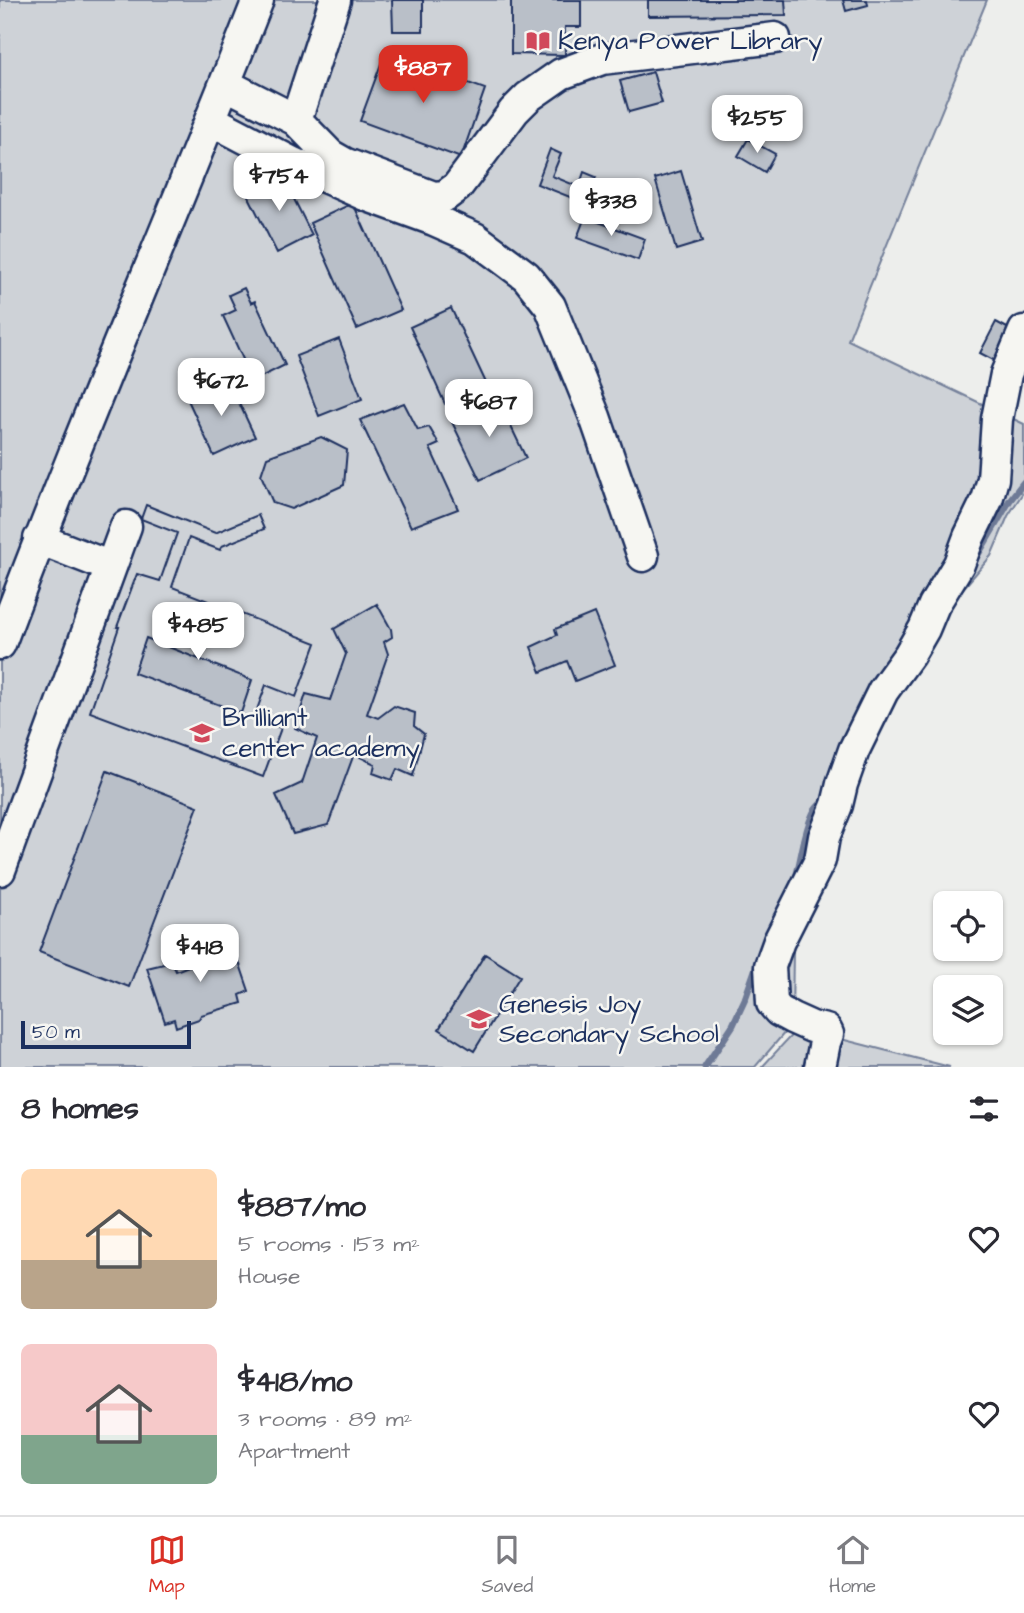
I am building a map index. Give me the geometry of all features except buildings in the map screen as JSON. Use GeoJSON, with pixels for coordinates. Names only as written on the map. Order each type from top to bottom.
{"type":"FeatureCollection","features":[{"type":"Feature","properties":{"kind":"street"},"geometry":{"type":"LineString","coordinates":[[0,644],[39,540],[258,0]]}},
{"type":"Feature","properties":{"kind":"street"},"geometry":{"type":"LineString","coordinates":[[296,120],[335,0]]}},
{"type":"Feature","properties":{"kind":"street"},"geometry":{"type":"LineString","coordinates":[[225,84],[296,120],[330,155],[344,163],[434,197],[445,196],[457,187],[514,111],[528,97],[561,74],[602,59],[775,38]]}},
{"type":"Feature","properties":{"kind":"street"},"geometry":{"type":"LineString","coordinates":[[211,120],[293,163],[365,195],[475,238],[526,276],[550,306],[595,417],[643,556]]}},
{"type":"Feature","properties":{"kind":"street"},"geometry":{"type":"LineString","coordinates":[[820,1067],[827,1031],[779,1011],[772,1003],[770,966],[779,940],[820,860],[824,837],[838,805],[854,750],[883,691],[924,629],[987,500],[993,479],[997,419],[1006,374],[1024,331]]}},
{"type":"Feature","properties":{"kind":"street"},"geometry":{"type":"LineString","coordinates":[[0,870],[127,526]]}},
{"type":"Feature","properties":{"kind":"street"},"geometry":{"type":"LineString","coordinates":[[39,540],[111,567]]}},
{"type":"Feature","properties":{"kind":"shaded area"},"geometry":{"type":"Polygon","coordinates":[[[0,0],[987,0],[848,340],[1024,424],[1024,491],[1008,516],[991,556],[901,661],[868,731],[793,949],[792,1024],[755,1067],[0,1067],[0,0]]]}},
{"type":"Feature","properties":{"kind":"shaded area"},"geometry":{"type":"Polygon","coordinates":[[[798,1028],[950,1067],[762,1067],[798,1028]]]}},
{"type":"Feature","properties":{"kind":"waterway"},"geometry":{"type":"LineString","coordinates":[[973,563],[1010,500],[1024,482]]}},
{"type":"Feature","properties":{"kind":"waterway"},"geometry":{"type":"LineString","coordinates":[[795,881],[810,822],[814,812],[827,796]]}},
{"type":"Feature","properties":{"kind":"waterway"},"geometry":{"type":"LineString","coordinates":[[705,1067],[733,1025],[758,962]]}},
{"type":"Feature","properties":{"kind":"place","name":"Kenya Power Library"},"geometry":{"type":"Point","coordinates":[538,41]}},
{"type":"Feature","properties":{"kind":"place","name":"Brilliant center academy"},"geometry":{"type":"Point","coordinates":[202,733]}},
{"type":"Feature","properties":{"kind":"place","name":"Genesis Joy Secondary School"},"geometry":{"type":"Point","coordinates":[479,1019]}}]}
